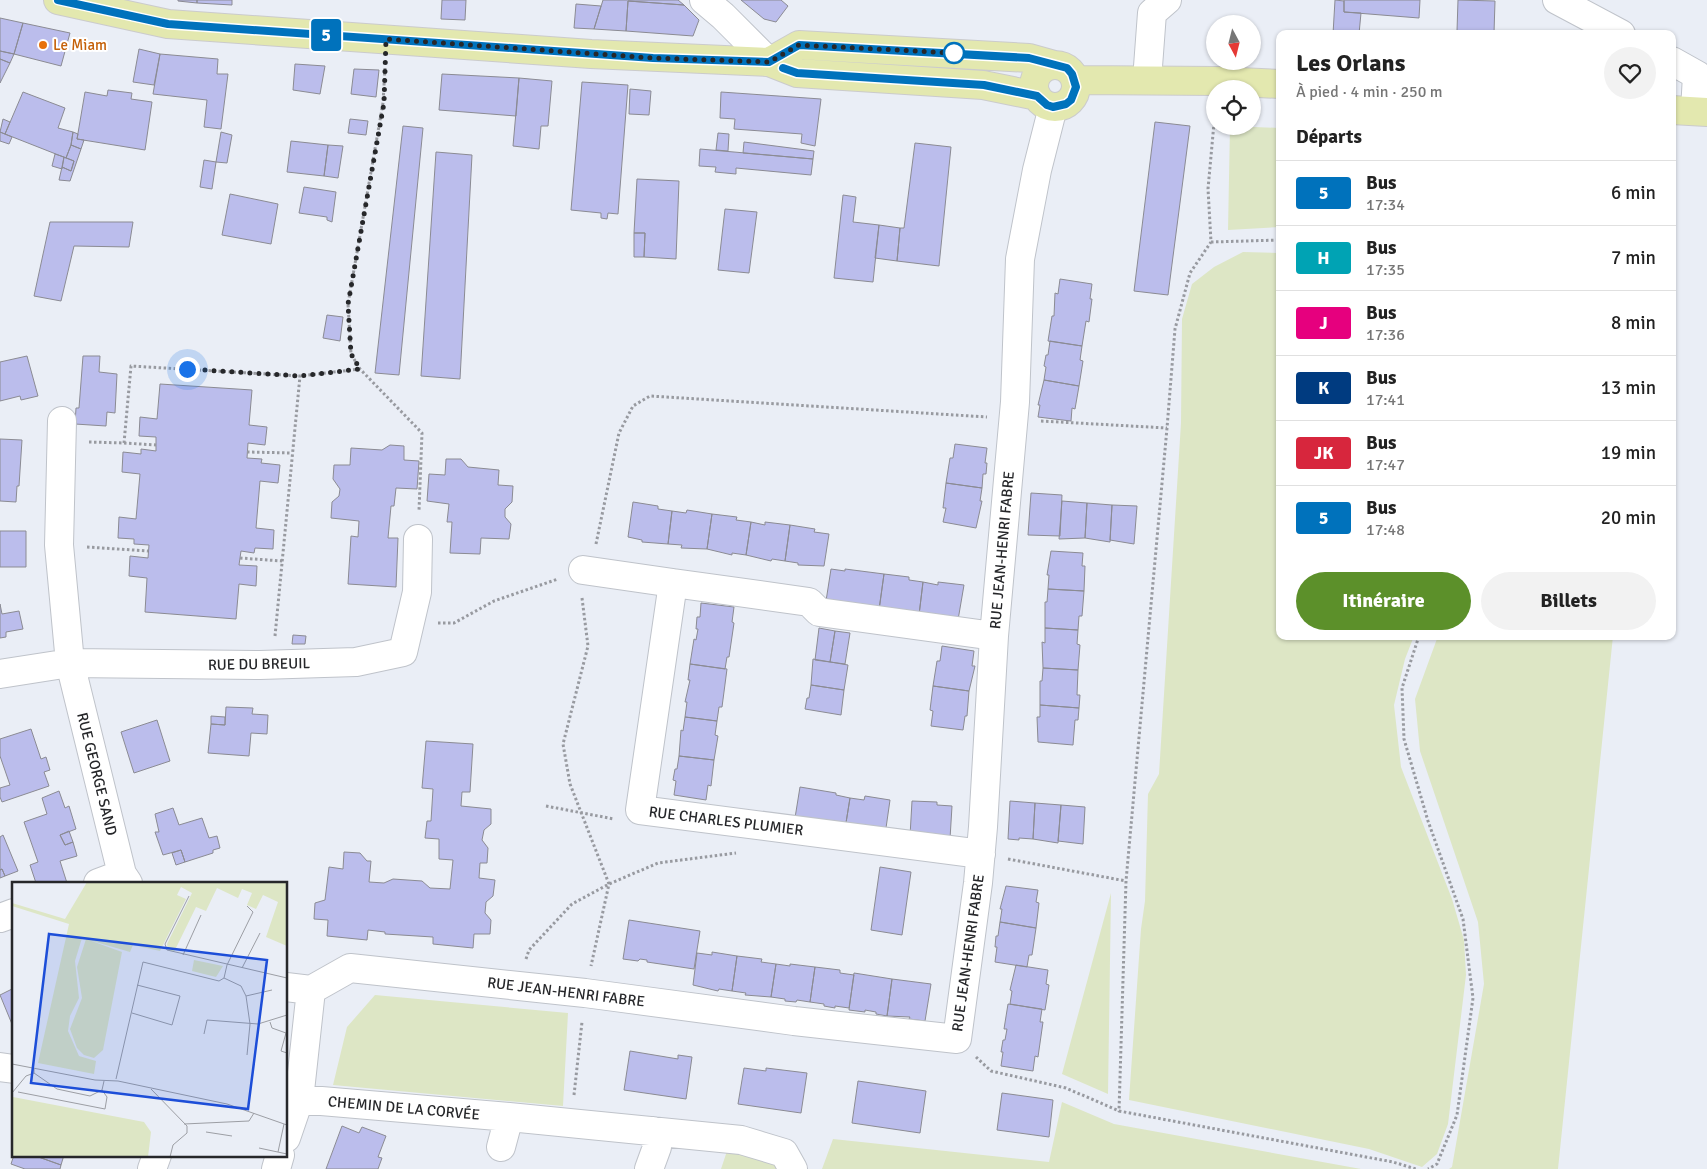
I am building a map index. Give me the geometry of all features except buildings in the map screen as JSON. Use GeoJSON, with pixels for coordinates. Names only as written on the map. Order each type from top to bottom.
{"type":"FeatureCollection","features":[{"type":"Feature","properties":{"kind":"main road"},"geometry":{"type":"LineString","coordinates":[[58,0],[168,24],[663,58],[769,62],[797,73],[984,85],[1045,101],[1066,104],[1071,100],[1076,87],[1076,80],[1067,68],[1061,65],[1054,65],[1040,71],[1034,84],[1045,101]]}},
{"type":"Feature","properties":{"kind":"main road"},"geometry":{"type":"LineString","coordinates":[[769,62],[799,45],[1029,58],[1054,65]]}},
{"type":"Feature","properties":{"kind":"main road"},"geometry":{"type":"LineString","coordinates":[[1076,80],[1276,84]]}},
{"type":"Feature","properties":{"kind":"street"},"geometry":{"type":"LineString","coordinates":[[704,0],[723,16],[769,62]]}},
{"type":"Feature","properties":{"kind":"street"},"geometry":{"type":"LineString","coordinates":[[1557,0],[1613,30]]}},
{"type":"Feature","properties":{"kind":"street"},"geometry":{"type":"LineString","coordinates":[[1146,80],[1153,4]]}},
{"type":"Feature","properties":{"kind":"street"},"geometry":{"type":"LineString","coordinates":[[1676,64],[1702,74],[1692,111]]}},
{"type":"Feature","properties":{"kind":"street","name":"RUE JEAN-HENRI FABRE"},"geometry":{"type":"LineString","coordinates":[[293,1099],[299,988],[350,968],[585,993],[794,1021],[957,1039],[981,854],[994,636],[1014,419],[1020,259],[1037,170],[1045,101]]}},
{"type":"Feature","properties":{"kind":"street","name":"RUE GEORGE SAND"},"geometry":{"type":"LineString","coordinates":[[62,432],[59,545],[70,663],[116,880]]}},
{"type":"Feature","properties":{"kind":"street","name":"RUE DU BREUIL"},"geometry":{"type":"LineString","coordinates":[[0,674],[70,663],[272,665],[356,662],[403,652],[417,592],[418,539]]}},
{"type":"Feature","properties":{"kind":"street"},"geometry":{"type":"LineString","coordinates":[[584,570],[809,602],[819,612],[994,636]]}},
{"type":"Feature","properties":{"kind":"street","name":"RUE CHARLES PLUMIER"},"geometry":{"type":"LineString","coordinates":[[673,583],[640,810],[981,854]]}},
{"type":"Feature","properties":{"kind":"street"},"geometry":{"type":"LineString","coordinates":[[0,918],[12,914]]}},
{"type":"Feature","properties":{"kind":"street"},"geometry":{"type":"LineString","coordinates":[[288,1127],[293,1099]]}},
{"type":"Feature","properties":{"kind":"street","name":"CHEMIN DE LA CORVÉE"},"geometry":{"type":"LineString","coordinates":[[293,1099],[509,1117],[741,1140],[784,1153],[793,1169]]}},
{"type":"Feature","properties":{"kind":"street"},"geometry":{"type":"LineString","coordinates":[[502,1147],[509,1117]]}},
{"type":"Feature","properties":{"kind":"street"},"geometry":{"type":"LineString","coordinates":[[649,1169],[657,1147],[653,1131]]}},
{"type":"Feature","properties":{"kind":"street"},"geometry":{"type":"LineString","coordinates":[[152,1169],[157,1156]]}},
{"type":"Feature","properties":{"kind":"street"},"geometry":{"type":"LineString","coordinates":[[276,1169],[280,1156]]}},
{"type":"Feature","properties":{"kind":"path"},"geometry":{"type":"LineString","coordinates":[[386,39],[384,103],[348,304],[351,354],[360,369],[422,433],[418,539]]}},
{"type":"Feature","properties":{"kind":"path"},"geometry":{"type":"LineString","coordinates":[[1119,1111],[1126,881],[1167,428],[1174,329],[1190,274],[1211,242],[1208,189],[1213,135]]}},
{"type":"Feature","properties":{"kind":"path"},"geometry":{"type":"LineString","coordinates":[[1211,242],[1276,240]]}},
{"type":"Feature","properties":{"kind":"path"},"geometry":{"type":"LineString","coordinates":[[124,443],[131,366],[300,376],[360,369]]}},
{"type":"Feature","properties":{"kind":"path"},"geometry":{"type":"LineString","coordinates":[[272,665],[300,376]]}},
{"type":"Feature","properties":{"kind":"path"},"geometry":{"type":"LineString","coordinates":[[609,884],[570,784],[563,744],[588,646],[582,601],[584,570],[595,550],[618,434],[633,406],[650,396],[1167,428]]}},
{"type":"Feature","properties":{"kind":"path"},"geometry":{"type":"LineString","coordinates":[[62,432],[124,443],[156,445]]}},
{"type":"Feature","properties":{"kind":"path"},"geometry":{"type":"LineString","coordinates":[[247,452],[292,453]]}},
{"type":"Feature","properties":{"kind":"path"},"geometry":{"type":"LineString","coordinates":[[59,545],[148,551]]}},
{"type":"Feature","properties":{"kind":"path"},"geometry":{"type":"LineString","coordinates":[[240,558],[282,561]]}},
{"type":"Feature","properties":{"kind":"path"},"geometry":{"type":"LineString","coordinates":[[410,622],[454,623],[494,601],[584,570]]}},
{"type":"Feature","properties":{"kind":"path"},"geometry":{"type":"LineString","coordinates":[[1418,640],[1402,688],[1404,739],[1428,821],[1463,919],[1473,998],[1457,1115],[1438,1164],[1428,1169]]}},
{"type":"Feature","properties":{"kind":"path"},"geometry":{"type":"LineString","coordinates":[[546,806],[622,820],[640,810]]}},
{"type":"Feature","properties":{"kind":"path"},"geometry":{"type":"LineString","coordinates":[[519,986],[529,950],[572,904],[609,884],[658,863],[739,852]]}},
{"type":"Feature","properties":{"kind":"path"},"geometry":{"type":"LineString","coordinates":[[981,854],[1126,881]]}},
{"type":"Feature","properties":{"kind":"path"},"geometry":{"type":"LineString","coordinates":[[957,1039],[991,1072],[1066,1088],[1119,1111],[1393,1162],[1416,1169]]}},
{"type":"Feature","properties":{"kind":"green space"},"geometry":{"type":"Polygon","coordinates":[[[1261,127],[1276,128],[1276,227],[1228,230],[1230,135],[1261,135],[1261,127]]]}},
{"type":"Feature","properties":{"kind":"green space"},"geometry":{"type":"Polygon","coordinates":[[[1243,252],[1276,253],[1276,640],[1412,640],[1405,659],[1394,705],[1401,767],[1452,899],[1464,940],[1466,975],[1448,1124],[1437,1154],[1422,1167],[1369,1149],[1129,1100],[1141,929],[1145,901],[1148,794],[1159,774],[1181,423],[1182,319],[1192,284],[1214,267],[1243,252]]]}},
{"type":"Feature","properties":{"kind":"green space"},"geometry":{"type":"Polygon","coordinates":[[[1437,640],[1613,640],[1558,1169],[1449,1169],[1452,1167],[1484,984],[1478,922],[1420,751],[1415,699],[1437,640]]]}},
{"type":"Feature","properties":{"kind":"green space"},"geometry":{"type":"Polygon","coordinates":[[[1111,893],[1108,1094],[1062,1074],[1111,893]]]}},
{"type":"Feature","properties":{"kind":"green space"},"geometry":{"type":"Polygon","coordinates":[[[375,995],[568,1013],[563,1106],[333,1085],[347,1027],[375,995]]]}},
{"type":"Feature","properties":{"kind":"green space"},"geometry":{"type":"Polygon","coordinates":[[[1062,1102],[1114,1124],[1361,1169],[822,1169],[833,1139],[1049,1162],[1062,1102]]]}},
{"type":"Feature","properties":{"kind":"green space"},"geometry":{"type":"Polygon","coordinates":[[[728,1148],[772,1159],[779,1169],[721,1169],[728,1148]]]}},
{"type":"Feature","properties":{"kind":"bus line","name":"5"},"geometry":{"type":"LineString","coordinates":[[58,0],[168,24],[682,60],[769,62],[799,45],[985,54],[1029,58],[1061,65],[1072,74],[1076,80],[1076,87],[1071,100],[1066,104],[1053,107],[1041,101],[1037,96],[984,85],[797,73],[783,68]]}},
{"type":"Feature","properties":{"kind":"place","name":"Le Miam"},"geometry":{"type":"Point","coordinates":[43,45]}},
{"type":"Feature","properties":{"kind":"route"},"geometry":{"type":"LineString","coordinates":[[187,369],[300,376],[360,369],[351,354],[348,304],[384,103],[386,39],[682,60],[769,62],[799,45],[954,53]]}}]}
